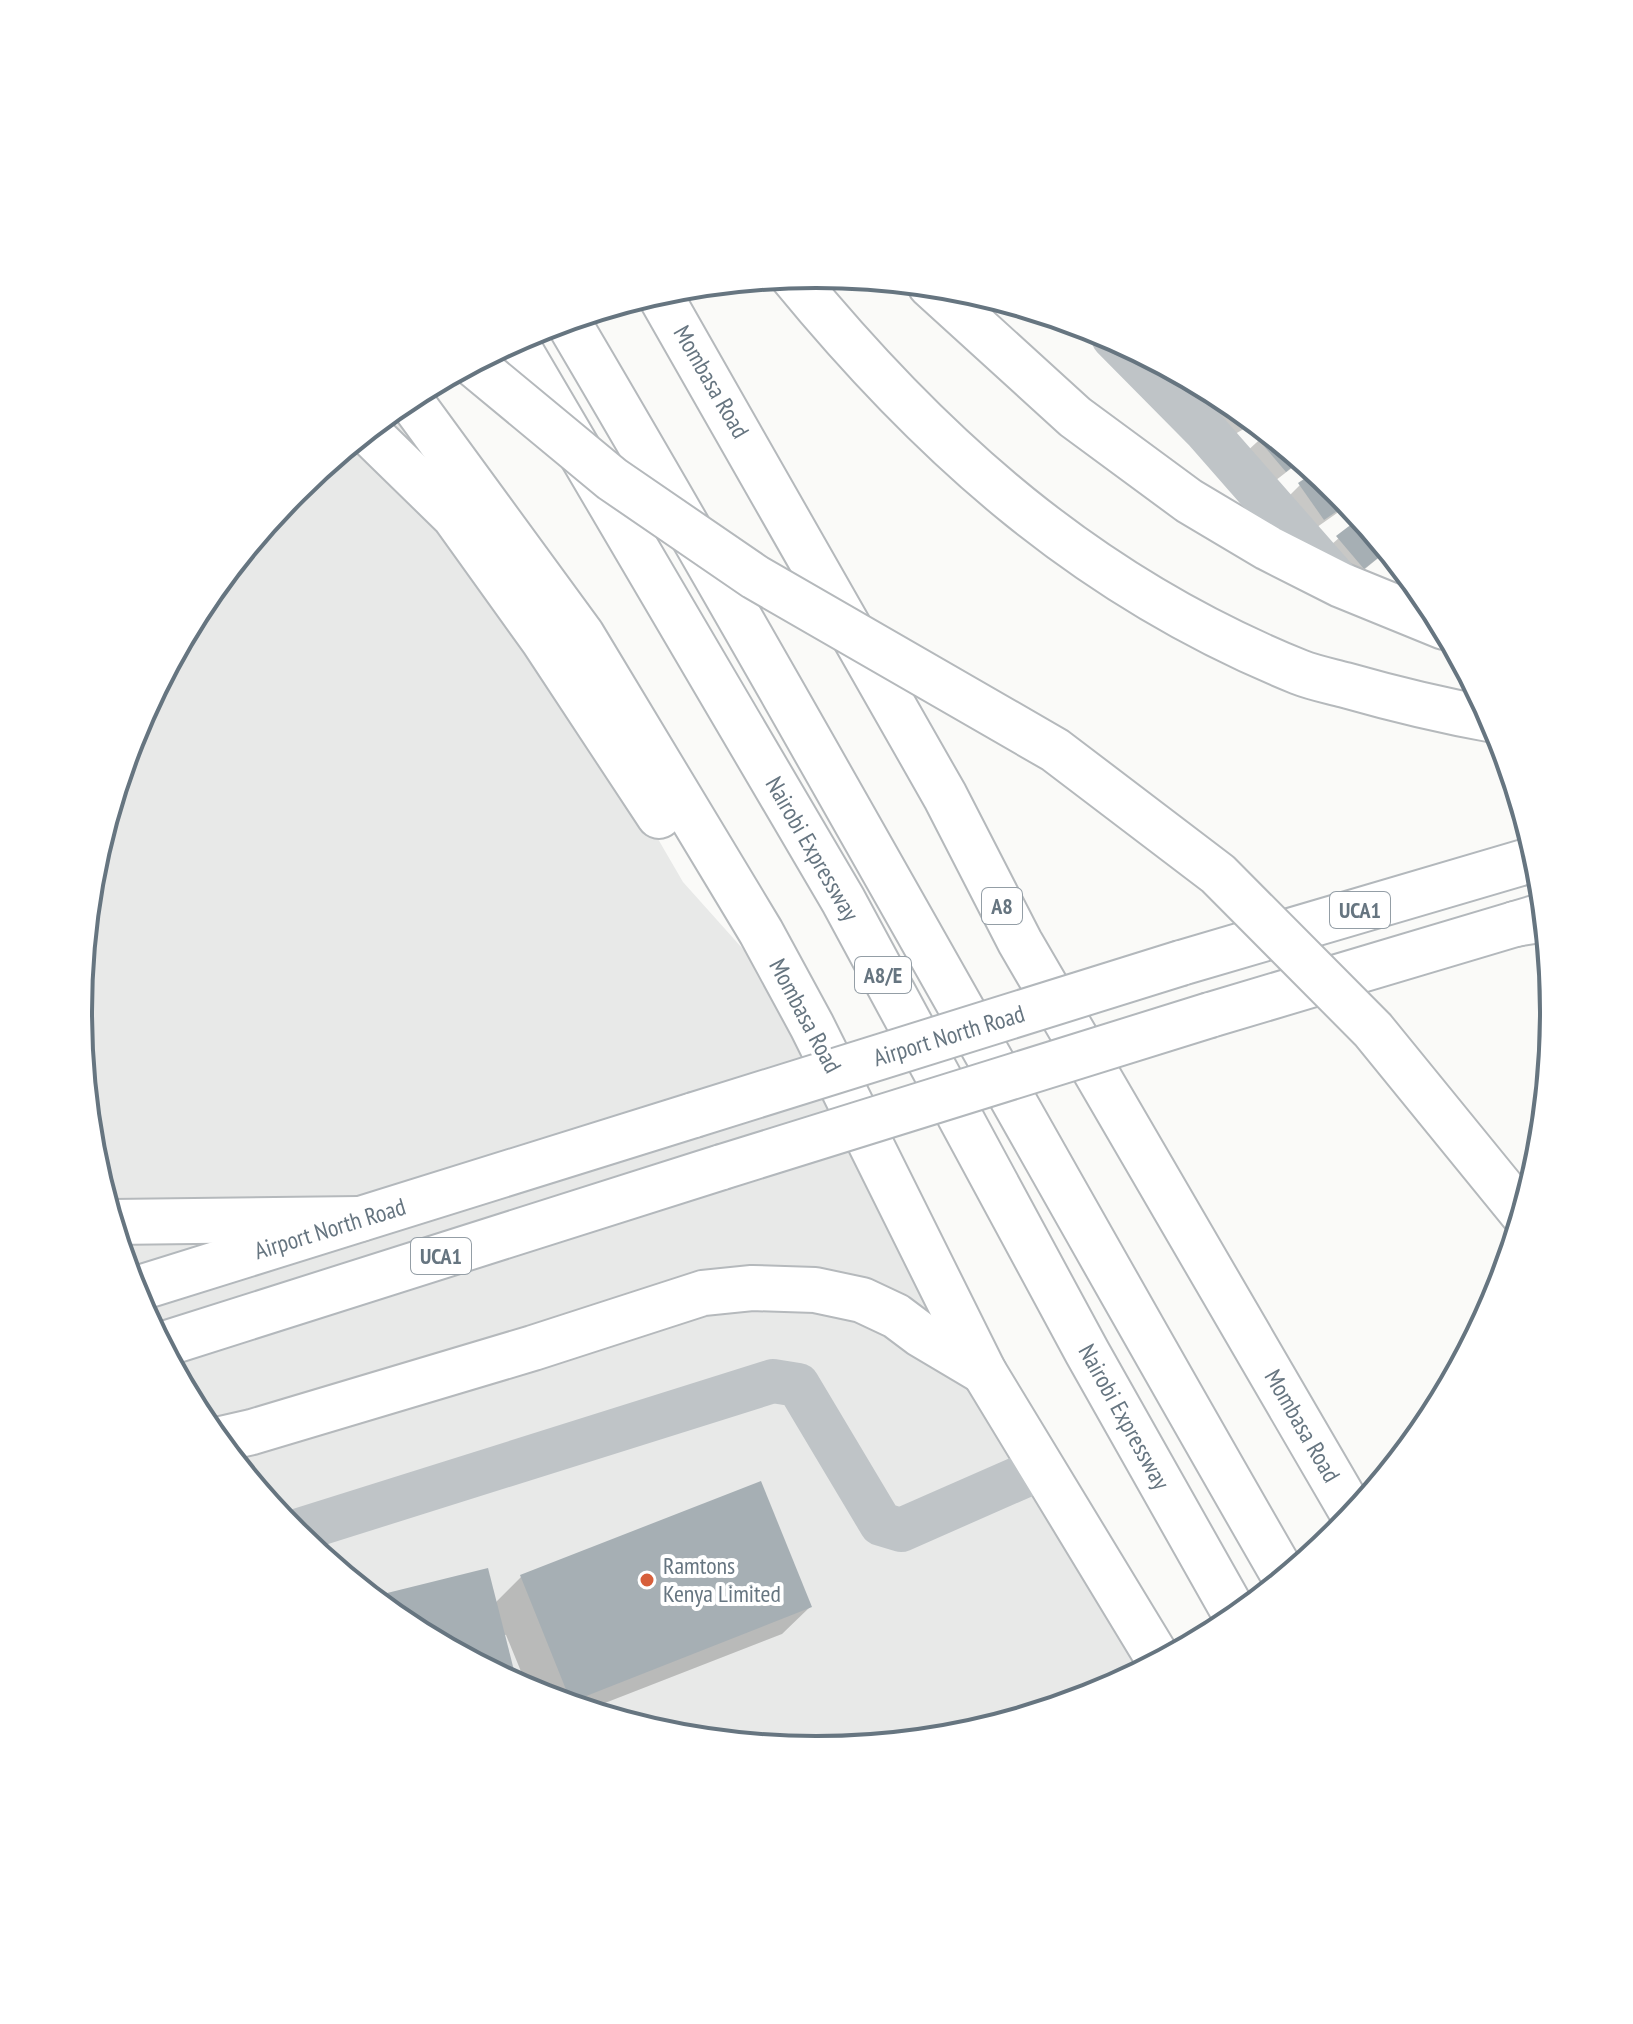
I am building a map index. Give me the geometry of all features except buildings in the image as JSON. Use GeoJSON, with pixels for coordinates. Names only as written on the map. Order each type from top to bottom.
{"type":"FeatureCollection","features":[{"type":"Feature","properties":{"kind":"main road"},"geometry":{"type":"LineString","coordinates":[[803,288],[908,408],[1002,494],[1059,539],[1116,578],[1209,630],[1301,673],[1376,694],[1477,716]]}},
{"type":"Feature","properties":{"kind":"main road"},"geometry":{"type":"LineString","coordinates":[[946,299],[1075,417],[1164,482],[1268,548],[1341,585],[1425,619]]}},
{"type":"Feature","properties":{"kind":"main road","name":"Mombasa Road"},"geometry":{"type":"LineString","coordinates":[[665,303],[945,796],[1020,942],[1347,1504]]}},
{"type":"Feature","properties":{"kind":"main road","name":"A8/E"},"geometry":{"type":"LineString","coordinates":[[573,330],[682,515],[1101,1259],[1280,1569]]}},
{"type":"Feature","properties":{"kind":"main road","name":"Nairobi Expressway"},"geometry":{"type":"LineString","coordinates":[[521,351],[843,900],[1087,1352],[1230,1606]]}},
{"type":"Feature","properties":{"kind":"main road"},"geometry":{"type":"LineString","coordinates":[[481,370],[612,479],[755,577],[1055,750],[1218,874],[1373,1030],[1515,1204]]}},
{"type":"Feature","properties":{"kind":"main road","name":"Mombasa Road"},"geometry":{"type":"LineString","coordinates":[[416,408],[582,635],[774,957],[812,1026],[984,1372],[1154,1653]]}},
{"type":"Feature","properties":{"kind":"main road"},"geometry":{"type":"LineString","coordinates":[[374,438],[454,516],[543,640],[702,878],[774,957]]}},
{"type":"Feature","properties":{"kind":"main road","name":"Airport North Road"},"geometry":{"type":"LineString","coordinates":[[146,1286],[1181,963],[1525,862]]}},
{"type":"Feature","properties":{"kind":"main road","name":"UCA1"},"geometry":{"type":"LineString","coordinates":[[172,1342],[1210,1015],[1535,919]]}},
{"type":"Feature","properties":{"kind":"main road"},"geometry":{"type":"LineString","coordinates":[[123,1222],[360,1219]]}},
{"type":"Feature","properties":{"kind":"main road"},"geometry":{"type":"LineString","coordinates":[[230,1437],[504,1357],[703,1293],[752,1288],[815,1290],[862,1300],[896,1316],[984,1372]]}},
{"type":"Feature","properties":{"kind":"main road"},"geometry":{"type":"LineString","coordinates":[[1289,1402],[1361,1490]]}},
{"type":"Feature","properties":{"kind":"lane"},"geometry":{"type":"LineString","coordinates":[[1139,363],[1205,430],[1341,585]]}},
{"type":"Feature","properties":{"kind":"lane"},"geometry":{"type":"LineString","coordinates":[[308,1527],[773,1381],[798,1385],[881,1524],[901,1530],[1042,1468]]}},
{"type":"Feature","properties":{"kind":"shaded area"},"geometry":{"type":"Polygon","coordinates":[[[404,417],[435,455],[683,882],[751,958],[1145,1658],[1094,1681],[1004,1712],[958,1723],[864,1735],[769,1735],[675,1723],[629,1712],[584,1698],[496,1662],[454,1639],[375,1587],[339,1557],[272,1490],[214,1415],[189,1374],[147,1289],[130,1245],[106,1153],[98,1107],[92,1012],[98,917],[106,871],[130,779],[147,735],[189,650],[214,609],[272,534],[304,500],[375,437],[404,417]]]}},
{"type":"Feature","properties":{"kind":"place","name":"Ramtons Kenya Limited"},"geometry":{"type":"Point","coordinates":[647,1580]}}]}
